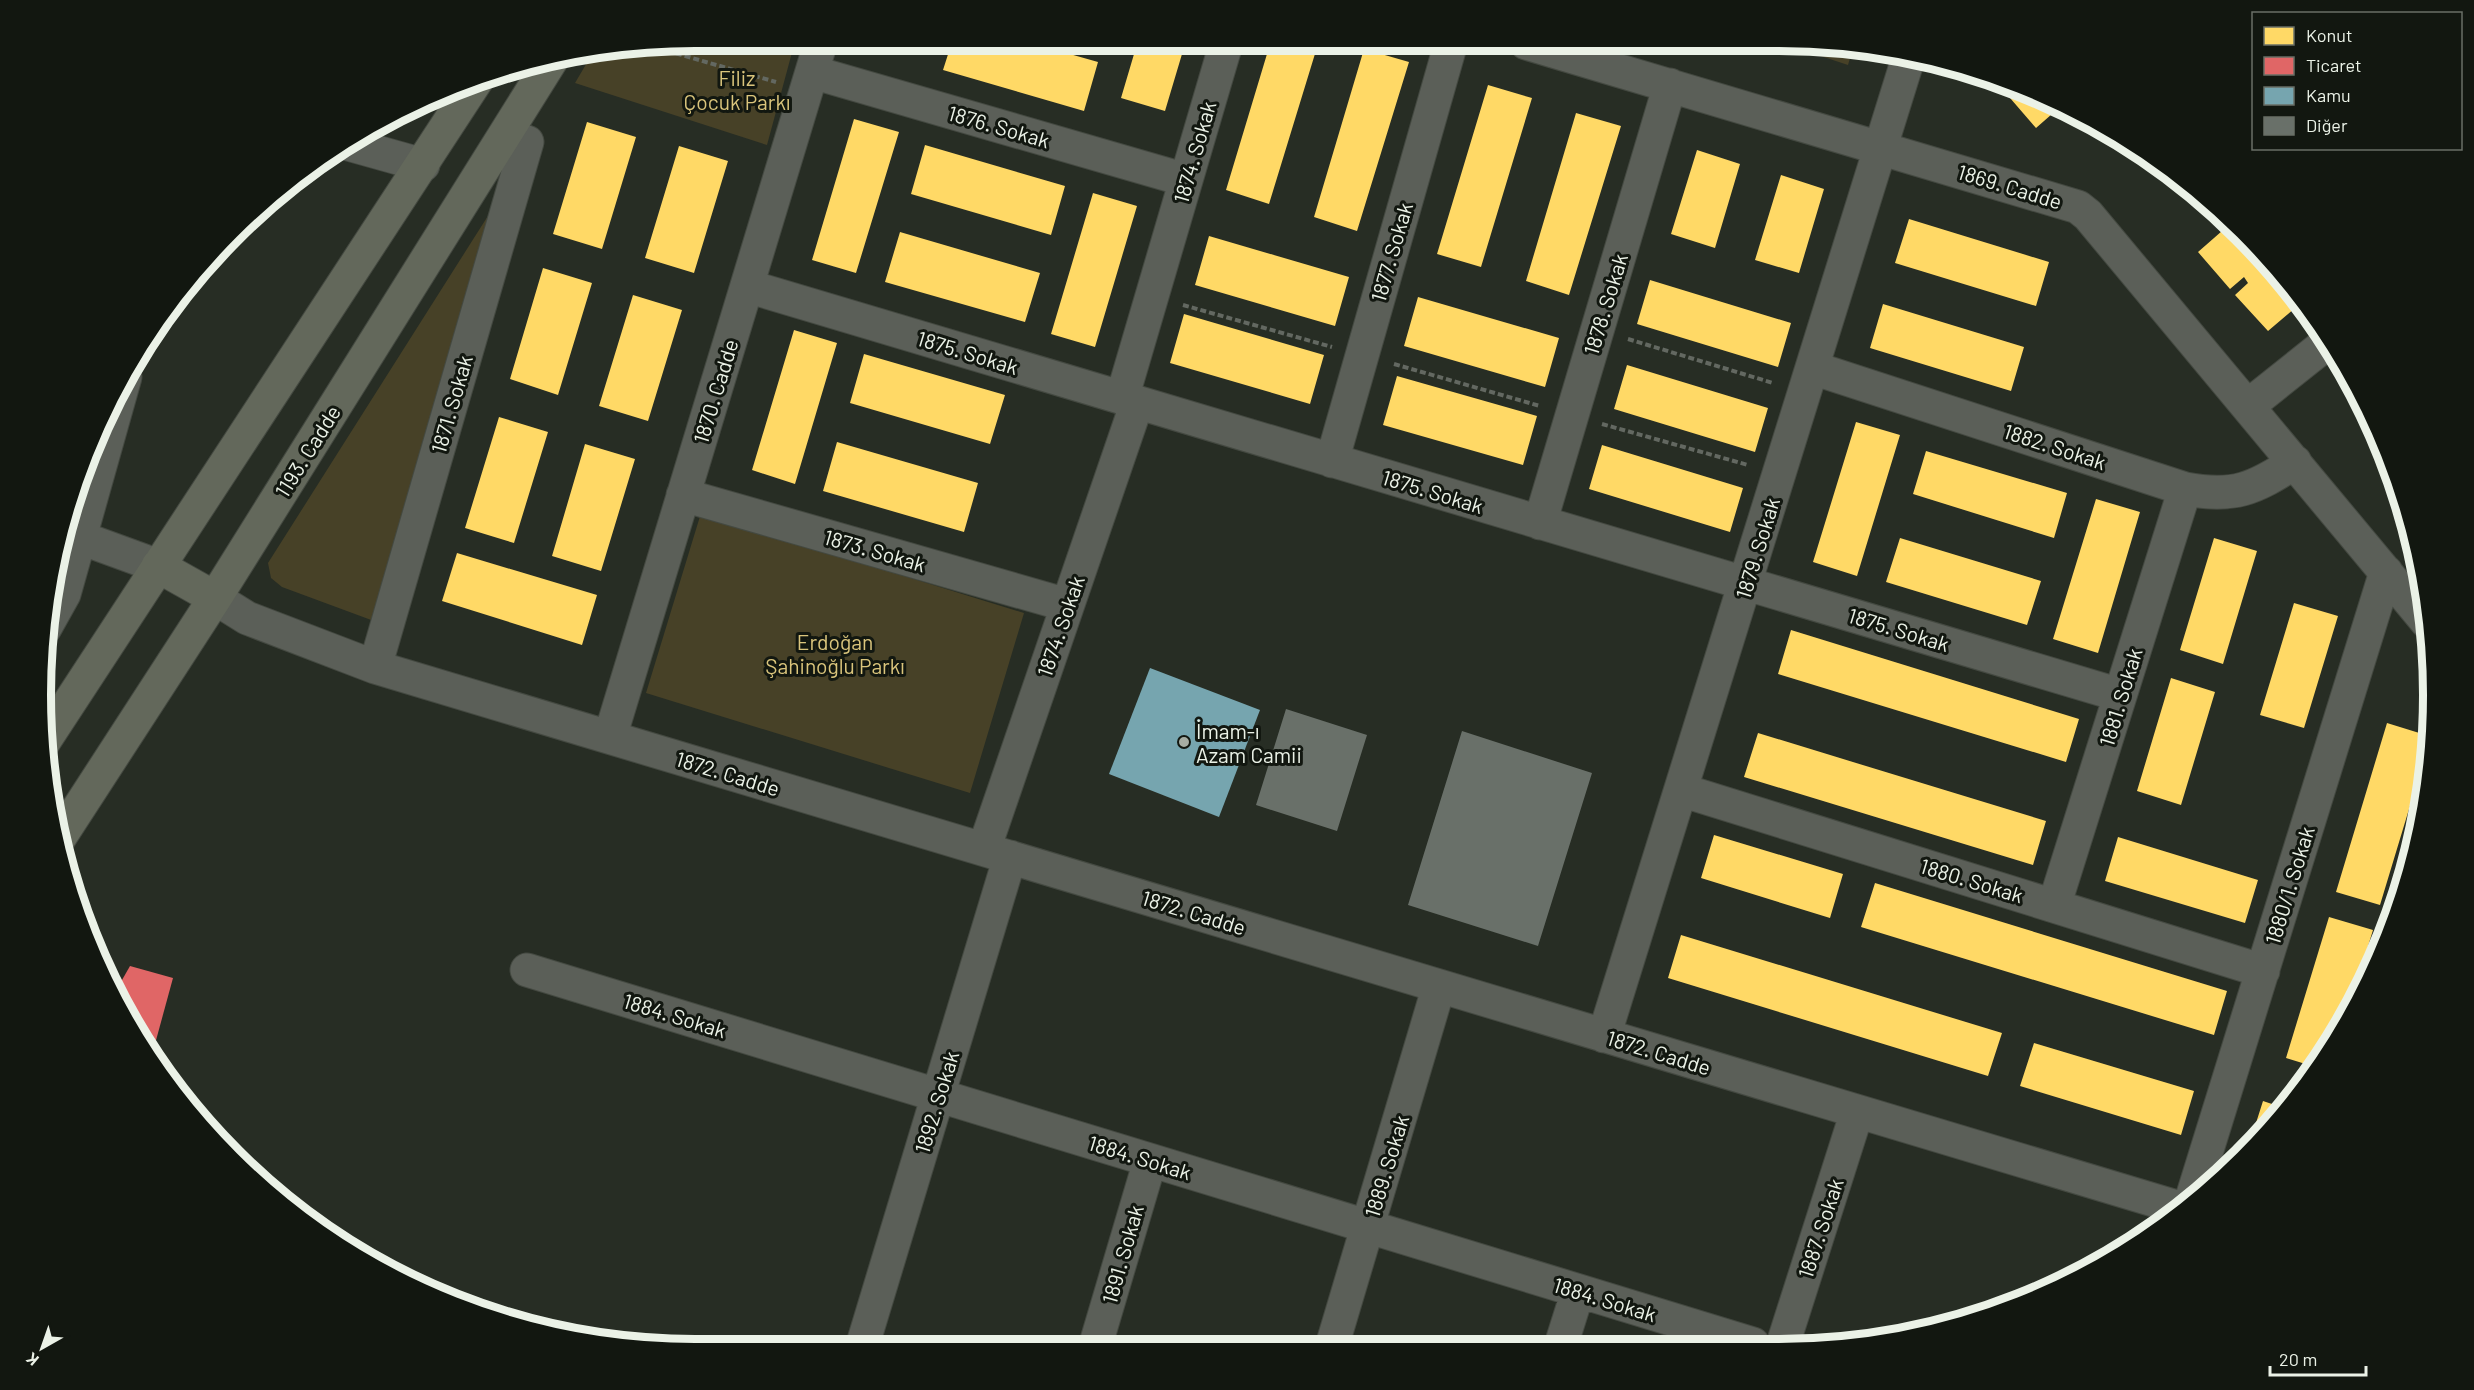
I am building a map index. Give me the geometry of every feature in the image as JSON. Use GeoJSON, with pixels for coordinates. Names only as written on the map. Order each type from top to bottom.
{"type":"FeatureCollection","features":[{"type":"Feature","properties":{"kind":"main road","name":"1193. Cadde"},"geometry":{"type":"LineString","coordinates":[[65,829],[215,598],[546,69]]}},
{"type":"Feature","properties":{"kind":"main road"},"geometry":{"type":"LineString","coordinates":[[52,729],[469,92]]}},
{"type":"Feature","properties":{"kind":"main road"},"geometry":{"type":"LineString","coordinates":[[158,566],[215,598]]}},
{"type":"Feature","properties":{"kind":"street","name":"1874. Sokak"},"geometry":{"type":"LineString","coordinates":[[997,853],[1067,605],[1129,400],[1152,296],[1224,51]]}},
{"type":"Feature","properties":{"kind":"street","name":"1877. Sokak"},"geometry":{"type":"LineString","coordinates":[[1332,461],[1449,51]]}},
{"type":"Feature","properties":{"kind":"street","name":"1869. Cadde"},"geometry":{"type":"LineString","coordinates":[[1553,51],[2078,207],[2088,215],[2417,610]]}},
{"type":"Feature","properties":{"kind":"street","name":"1879. Sokak"},"geometry":{"type":"LineString","coordinates":[[1604,1036],[1907,63]]}},
{"type":"Feature","properties":{"kind":"street","name":"1876. Sokak"},"geometry":{"type":"LineString","coordinates":[[812,69],[1186,180]]}},
{"type":"Feature","properties":{"kind":"street","name":"1870. Cadde"},"geometry":{"type":"LineString","coordinates":[[610,737],[812,69]]}},
{"type":"Feature","properties":{"kind":"street","name":"1878. Sokak"},"geometry":{"type":"LineString","coordinates":[[1540,523],[1670,85]]}},
{"type":"Feature","properties":{"kind":"street","name":"1871. Sokak"},"geometry":{"type":"LineString","coordinates":[[375,667],[527,142]]}},
{"type":"Feature","properties":{"kind":"street"},"geometry":{"type":"LineString","coordinates":[[358,147],[423,165]]}},
{"type":"Feature","properties":{"kind":"street","name":"1875. Sokak"},"geometry":{"type":"LineString","coordinates":[[747,286],[2120,695]]}},
{"type":"Feature","properties":{"kind":"street"},"geometry":{"type":"LineString","coordinates":[[2248,406],[2321,348]]}},
{"type":"Feature","properties":{"kind":"street","name":"1882. Sokak"},"geometry":{"type":"LineString","coordinates":[[1809,380],[2185,489],[2211,494],[2237,493],[2260,484],[2295,462]]}},
{"type":"Feature","properties":{"kind":"street"},"geometry":{"type":"LineString","coordinates":[[75,522],[100,448]]}},
{"type":"Feature","properties":{"kind":"street","name":"1881. Sokak"},"geometry":{"type":"LineString","coordinates":[[2054,906],[2185,489]]}},
{"type":"Feature","properties":{"kind":"street","name":"1873. Sokak"},"geometry":{"type":"LineString","coordinates":[[683,495],[1067,605]]}},
{"type":"Feature","properties":{"kind":"street"},"geometry":{"type":"LineString","coordinates":[[72,533],[158,566]]}},
{"type":"Feature","properties":{"kind":"street"},"geometry":{"type":"LineString","coordinates":[[58,605],[64,594],[70,539]]}},
{"type":"Feature","properties":{"kind":"street","name":"1880/1. Sokak"},"geometry":{"type":"LineString","coordinates":[[2196,1186],[2386,572]]}},
{"type":"Feature","properties":{"kind":"street","name":"1872. Cadde"},"geometry":{"type":"LineString","coordinates":[[215,598],[247,618],[375,667],[2172,1206]]}},
{"type":"Feature","properties":{"kind":"street","name":"1880. Sokak"},"geometry":{"type":"LineString","coordinates":[[1681,790],[2263,971]]}},
{"type":"Feature","properties":{"kind":"street","name":"1892. Sokak"},"geometry":{"type":"LineString","coordinates":[[864,1339],[938,1096],[997,853]]}},
{"type":"Feature","properties":{"kind":"street","name":"1884. Sokak"},"geometry":{"type":"LineString","coordinates":[[527,970],[1736,1339]]}},
{"type":"Feature","properties":{"kind":"street","name":"1889. Sokak"},"geometry":{"type":"LineString","coordinates":[[1334,1339],[1439,986]]}},
{"type":"Feature","properties":{"kind":"street","name":"1887. Sokak"},"geometry":{"type":"LineString","coordinates":[[1786,1339],[1857,1112]]}},
{"type":"Feature","properties":{"kind":"street","name":"1891. Sokak"},"geometry":{"type":"LineString","coordinates":[[1097,1339],[1150,1161]]}},
{"type":"Feature","properties":{"kind":"street"},"geometry":{"type":"LineString","coordinates":[[1563,1339],[1578,1291]]}},
{"type":"Feature","properties":{"kind":"path"},"geometry":{"type":"LineString","coordinates":[[687,51],[812,69]]}},
{"type":"Feature","properties":{"kind":"path"},"geometry":{"type":"LineString","coordinates":[[1152,296],[1780,474]]}},
{"type":"Feature","properties":{"kind":"path"},"geometry":{"type":"LineString","coordinates":[[1597,330],[1809,380]]}},
{"type":"Feature","properties":{"kind":"green space","name":"Filiz Çocuk Parkı"},"geometry":{"type":"Polygon","coordinates":[[[792,51],[767,145],[575,83],[588,60],[653,52],[792,51]]]}},
{"type":"Feature","properties":{"kind":"green space"},"geometry":{"type":"Polygon","coordinates":[[[1807,52],[1851,56],[1848,65],[1807,52]]]}},
{"type":"Feature","properties":{"kind":"green space"},"geometry":{"type":"Polygon","coordinates":[[[505,189],[382,624],[282,587],[271,578],[268,563],[505,189]]]}},
{"type":"Feature","properties":{"kind":"green space","name":"Erdoğan Şahinoğlu Parkı"},"geometry":{"type":"Polygon","coordinates":[[[701,513],[1024,613],[970,793],[646,693],[701,513]]]}},
{"type":"Feature","properties":{"kind":"building: Konut"},"geometry":{"type":"Polygon","coordinates":[[[949,51],[1059,51],[1098,62],[1084,111],[943,70],[949,51]]]}},
{"type":"Feature","properties":{"kind":"building: Konut"},"geometry":{"type":"Polygon","coordinates":[[[1135,51],[1183,51],[1165,111],[1121,98],[1135,51]]]}},
{"type":"Feature","properties":{"kind":"building: Konut"},"geometry":{"type":"Polygon","coordinates":[[[1268,51],[1316,51],[1269,204],[1226,190],[1268,51]]]}},
{"type":"Feature","properties":{"kind":"building: Konut"},"geometry":{"type":"Polygon","coordinates":[[[1363,51],[1409,62],[1357,231],[1314,217],[1363,51]]]}},
{"type":"Feature","properties":{"kind":"building: Konut"},"geometry":{"type":"Polygon","coordinates":[[[1488,85],[1532,98],[1481,267],[1437,254],[1488,85]]]}},
{"type":"Feature","properties":{"kind":"building: Konut"},"geometry":{"type":"Polygon","coordinates":[[[2005,92],[2054,113],[2036,128],[2005,92]]]}},
{"type":"Feature","properties":{"kind":"building: Konut"},"geometry":{"type":"Polygon","coordinates":[[[1576,113],[1621,126],[1569,295],[1526,281],[1576,113]]]}},
{"type":"Feature","properties":{"kind":"building: Konut"},"geometry":{"type":"Polygon","coordinates":[[[854,119],[899,132],[856,273],[812,260],[854,119]]]}},
{"type":"Feature","properties":{"kind":"building: Konut"},"geometry":{"type":"Polygon","coordinates":[[[587,122],[636,137],[602,249],[553,234],[587,122]]]}},
{"type":"Feature","properties":{"kind":"building: Konut"},"geometry":{"type":"Polygon","coordinates":[[[925,145],[1065,186],[1051,235],[911,194],[925,145]]]}},
{"type":"Feature","properties":{"kind":"building: Konut"},"geometry":{"type":"Polygon","coordinates":[[[679,146],[728,161],[694,273],[645,258],[679,146]]]}},
{"type":"Feature","properties":{"kind":"building: Konut"},"geometry":{"type":"Polygon","coordinates":[[[1697,150],[1740,164],[1715,248],[1671,234],[1697,150]]]}},
{"type":"Feature","properties":{"kind":"building: Konut"},"geometry":{"type":"Polygon","coordinates":[[[1781,175],[1824,189],[1799,273],[1755,260],[1781,175]]]}},
{"type":"Feature","properties":{"kind":"building: Konut"},"geometry":{"type":"Polygon","coordinates":[[[1093,193],[1137,206],[1095,347],[1051,334],[1093,193]]]}},
{"type":"Feature","properties":{"kind":"building: Konut"},"geometry":{"type":"Polygon","coordinates":[[[1909,219],[2049,262],[2036,306],[1895,263],[1909,219]]]}},
{"type":"Feature","properties":{"kind":"building: Konut"},"geometry":{"type":"Polygon","coordinates":[[[2223,230],[2263,270],[2294,309],[2268,331],[2235,295],[2248,283],[2244,277],[2230,289],[2198,252],[2223,230]]]}},
{"type":"Feature","properties":{"kind":"building: Konut"},"geometry":{"type":"Polygon","coordinates":[[[900,232],[1040,273],[1025,322],[885,282],[900,232]]]}},
{"type":"Feature","properties":{"kind":"building: Konut"},"geometry":{"type":"Polygon","coordinates":[[[1209,236],[1349,277],[1335,326],[1195,285],[1209,236]]]}},
{"type":"Feature","properties":{"kind":"building: Konut"},"geometry":{"type":"Polygon","coordinates":[[[543,268],[592,283],[558,395],[510,379],[543,268]]]}},
{"type":"Feature","properties":{"kind":"building: Konut"},"geometry":{"type":"Polygon","coordinates":[[[1650,280],[1791,323],[1778,367],[1637,324],[1650,280]]]}},
{"type":"Feature","properties":{"kind":"building: Konut"},"geometry":{"type":"Polygon","coordinates":[[[633,295],[682,310],[648,421],[599,406],[633,295]]]}},
{"type":"Feature","properties":{"kind":"building: Konut"},"geometry":{"type":"Polygon","coordinates":[[[1418,297],[1559,338],[1545,387],[1404,346],[1418,297]]]}},
{"type":"Feature","properties":{"kind":"building: Konut"},"geometry":{"type":"Polygon","coordinates":[[[1883,304],[2024,347],[2011,391],[1870,348],[1883,304]]]}},
{"type":"Feature","properties":{"kind":"building: Konut"},"geometry":{"type":"Polygon","coordinates":[[[1184,314],[1324,355],[1310,404],[1170,363],[1184,314]]]}},
{"type":"Feature","properties":{"kind":"building: Konut"},"geometry":{"type":"Polygon","coordinates":[[[794,330],[837,343],[795,484],[752,470],[794,330]]]}},
{"type":"Feature","properties":{"kind":"building: Konut"},"geometry":{"type":"Polygon","coordinates":[[[864,354],[1005,395],[990,444],[850,403],[864,354]]]}},
{"type":"Feature","properties":{"kind":"building: Konut"},"geometry":{"type":"Polygon","coordinates":[[[1627,365],[1768,408],[1755,452],[1614,409],[1627,365]]]}},
{"type":"Feature","properties":{"kind":"building: Konut"},"geometry":{"type":"Polygon","coordinates":[[[1397,376],[1537,416],[1523,465],[1383,425],[1397,376]]]}},
{"type":"Feature","properties":{"kind":"building: Konut"},"geometry":{"type":"Polygon","coordinates":[[[499,417],[548,432],[514,543],[465,528],[499,417]]]}},
{"type":"Feature","properties":{"kind":"building: Konut"},"geometry":{"type":"Polygon","coordinates":[[[1856,422],[1900,435],[1857,576],[1813,562],[1856,422]]]}},
{"type":"Feature","properties":{"kind":"building: Konut"},"geometry":{"type":"Polygon","coordinates":[[[837,442],[978,483],[964,532],[823,491],[837,442]]]}},
{"type":"Feature","properties":{"kind":"building: Konut"},"geometry":{"type":"Polygon","coordinates":[[[585,444],[635,459],[601,571],[552,556],[585,444]]]}},
{"type":"Feature","properties":{"kind":"building: Konut"},"geometry":{"type":"Polygon","coordinates":[[[1602,445],[1743,488],[1730,532],[1589,489],[1602,445]]]}},
{"type":"Feature","properties":{"kind":"building: Konut"},"geometry":{"type":"Polygon","coordinates":[[[1926,451],[2067,493],[2054,538],[1913,494],[1926,451]]]}},
{"type":"Feature","properties":{"kind":"building: Konut"},"geometry":{"type":"Polygon","coordinates":[[[2096,499],[2140,512],[2098,653],[2053,639],[2096,499]]]}},
{"type":"Feature","properties":{"kind":"building: Konut"},"geometry":{"type":"Polygon","coordinates":[[[1900,538],[2041,581],[2027,625],[1886,582],[1900,538]]]}},
{"type":"Feature","properties":{"kind":"building: Konut"},"geometry":{"type":"Polygon","coordinates":[[[2214,538],[2257,551],[2223,664],[2180,650],[2214,538]]]}},
{"type":"Feature","properties":{"kind":"building: Konut"},"geometry":{"type":"Polygon","coordinates":[[[457,553],[597,595],[582,645],[442,601],[457,553]]]}},
{"type":"Feature","properties":{"kind":"building: Konut"},"geometry":{"type":"Polygon","coordinates":[[[2294,603],[2338,616],[2304,728],[2260,715],[2294,603]]]}},
{"type":"Feature","properties":{"kind":"building: Konut"},"geometry":{"type":"Polygon","coordinates":[[[1791,630],[2079,719],[2066,762],[1778,674],[1791,630]]]}},
{"type":"Feature","properties":{"kind":"building: Konut"},"geometry":{"type":"Polygon","coordinates":[[[2171,678],[2215,692],[2181,805],[2137,791],[2171,678]]]}},
{"type":"Feature","properties":{"kind":"building: Konut"},"geometry":{"type":"Polygon","coordinates":[[[2387,723],[2422,734],[2416,786],[2380,905],[2336,892],[2387,723]]]}},
{"type":"Feature","properties":{"kind":"building: Konut"},"geometry":{"type":"Polygon","coordinates":[[[1758,733],[2046,821],[2033,865],[1744,777],[1758,733]]]}},
{"type":"Feature","properties":{"kind":"building: Konut"},"geometry":{"type":"Polygon","coordinates":[[[1714,835],[1843,874],[1830,918],[1701,878],[1714,835]]]}},
{"type":"Feature","properties":{"kind":"building: Konut"},"geometry":{"type":"Polygon","coordinates":[[[2118,837],[2258,880],[2245,923],[2105,881],[2118,837]]]}},
{"type":"Feature","properties":{"kind":"building: Konut"},"geometry":{"type":"Polygon","coordinates":[[[1875,883],[2227,991],[2214,1035],[1861,927],[1875,883]]]}},
{"type":"Feature","properties":{"kind":"building: Konut"},"geometry":{"type":"Polygon","coordinates":[[[2329,917],[2373,930],[2357,980],[2314,1053],[2306,1064],[2286,1058],[2329,917]]]}},
{"type":"Feature","properties":{"kind":"building: Konut"},"geometry":{"type":"Polygon","coordinates":[[[1681,935],[2002,1033],[1988,1076],[1668,978],[1681,935]]]}},
{"type":"Feature","properties":{"kind":"building: Konut"},"geometry":{"type":"Polygon","coordinates":[[[2034,1043],[2194,1091],[2181,1135],[2020,1086],[2034,1043]]]}},
{"type":"Feature","properties":{"kind":"building: Konut"},"geometry":{"type":"Polygon","coordinates":[[[2263,1101],[2275,1105],[2263,1120],[2254,1129],[2263,1101]]]}},
{"type":"Feature","properties":{"kind":"building: Ticaret"},"geometry":{"type":"Polygon","coordinates":[[[130,966],[173,978],[155,1045],[137,1017],[119,984],[130,966]]]}},
{"type":"Feature","properties":{"kind":"building: Kamu","name":"İmam-ı Azam Camii"},"geometry":{"type":"Polygon","coordinates":[[[1150,668],[1260,710],[1219,817],[1109,774],[1150,668]]]}},
{"type":"Feature","properties":{"kind":"building: Diğer"},"geometry":{"type":"Polygon","coordinates":[[[1286,709],[1367,735],[1337,831],[1256,805],[1286,709]]]}},
{"type":"Feature","properties":{"kind":"building: Diğer"},"geometry":{"type":"Polygon","coordinates":[[[1462,731],[1592,773],[1538,946],[1408,905],[1462,731]]]}},
{"type":"Feature","properties":{"kind":"place","name":"İmam-ı Azam Camii"},"geometry":{"type":"Point","coordinates":[1184,742]}}]}
